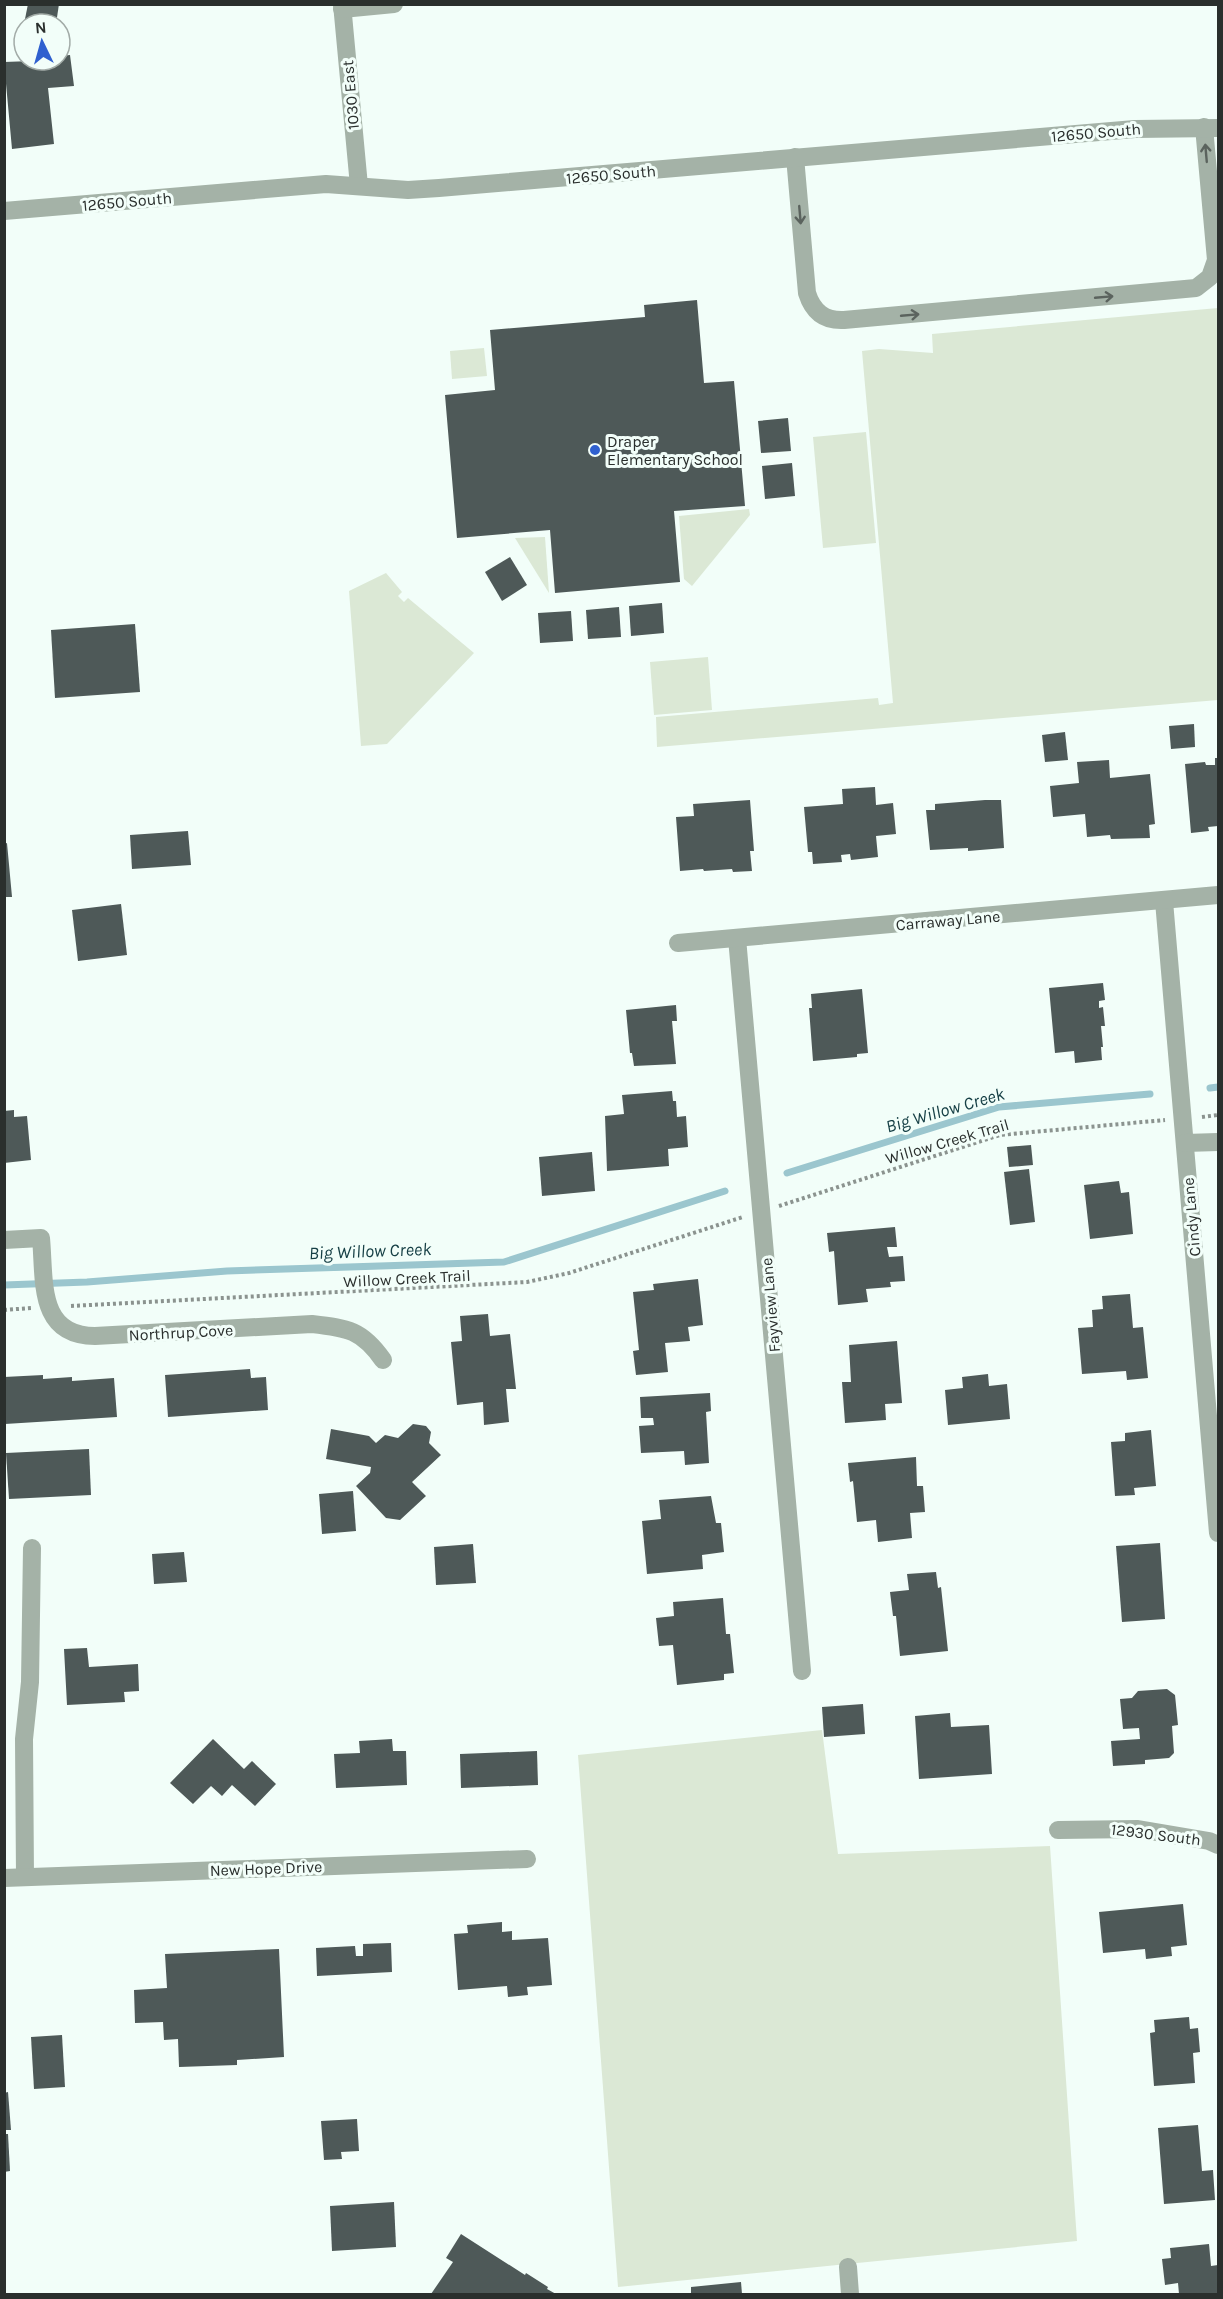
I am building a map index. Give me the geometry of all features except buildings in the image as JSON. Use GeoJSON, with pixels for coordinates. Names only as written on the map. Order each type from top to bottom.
{"type":"FeatureCollection","features":[{"type":"Feature","properties":{"kind":"street"},"geometry":{"type":"LineString","coordinates":[[342,7],[393,4]]}},
{"type":"Feature","properties":{"kind":"street","name":"1030 East"},"geometry":{"type":"LineString","coordinates":[[342,7],[359,186]]}},
{"type":"Feature","properties":{"kind":"street"},"geometry":{"type":"LineString","coordinates":[[795,157],[807,293],[809,301],[819,313],[835,321],[1196,288],[1210,277],[1216,260],[1211,127]]}},
{"type":"Feature","properties":{"kind":"street","name":"12650 South"},"geometry":{"type":"LineString","coordinates":[[4,211],[318,184],[424,189],[1135,129],[1211,127]]}},
{"type":"Feature","properties":{"kind":"street","name":"Carraway Lane"},"geometry":{"type":"LineString","coordinates":[[678,943],[1218,895]]}},
{"type":"Feature","properties":{"kind":"street","name":"Cindy Lane"},"geometry":{"type":"LineString","coordinates":[[1164,901],[1218,1533]]}},
{"type":"Feature","properties":{"kind":"street","name":"Fayview Lane"},"geometry":{"type":"LineString","coordinates":[[737,938],[802,1671]]}},
{"type":"Feature","properties":{"kind":"street"},"geometry":{"type":"LineString","coordinates":[[1185,1143],[1218,1142]]}},
{"type":"Feature","properties":{"kind":"street","name":"Northrup Cove"},"geometry":{"type":"LineString","coordinates":[[4,1240],[42,1246],[46,1306],[54,1320],[72,1334],[84,1336],[312,1324],[335,1326],[354,1332],[372,1344],[383,1360]]}},
{"type":"Feature","properties":{"kind":"street"},"geometry":{"type":"LineString","coordinates":[[25,1877],[24,1739],[30,1682],[32,1548]]}},
{"type":"Feature","properties":{"kind":"street","name":"12930 South"},"geometry":{"type":"LineString","coordinates":[[1058,1830],[1138,1828],[1209,1841],[1218,1845]]}},
{"type":"Feature","properties":{"kind":"street","name":"New Hope Drive"},"geometry":{"type":"LineString","coordinates":[[4,1878],[527,1858]]}},
{"type":"Feature","properties":{"kind":"street"},"geometry":{"type":"LineString","coordinates":[[848,2267],[850,2295]]}},
{"type":"Feature","properties":{"kind":"path"},"geometry":{"type":"LineString","coordinates":[[1200,1117],[1218,1115]]}},
{"type":"Feature","properties":{"kind":"path","name":"Willow Creek Trail"},"geometry":{"type":"LineString","coordinates":[[776,1207],[1000,1135],[1166,1120]]}},
{"type":"Feature","properties":{"kind":"path","name":"Willow Creek Trail"},"geometry":{"type":"LineString","coordinates":[[4,1310],[527,1282],[569,1273],[746,1216]]}},
{"type":"Feature","properties":{"kind":"green space"},"geometry":{"type":"Polygon","coordinates":[[[1218,308],[1218,700],[657,747],[656,717],[878,698],[879,705],[893,703],[862,351],[879,349],[933,353],[932,334],[1218,308]]]}},
{"type":"Feature","properties":{"kind":"green space"},"geometry":{"type":"Polygon","coordinates":[[[484,348],[487,376],[452,379],[450,351],[484,348]]]}},
{"type":"Feature","properties":{"kind":"green space"},"geometry":{"type":"Polygon","coordinates":[[[866,432],[876,543],[823,548],[813,437],[866,432]]]}},
{"type":"Feature","properties":{"kind":"green space"},"geometry":{"type":"Polygon","coordinates":[[[749,509],[750,515],[692,586],[684,579],[679,516],[749,509]]]}},
{"type":"Feature","properties":{"kind":"green space"},"geometry":{"type":"Polygon","coordinates":[[[545,537],[549,593],[515,538],[545,537]]]}},
{"type":"Feature","properties":{"kind":"green space"},"geometry":{"type":"Polygon","coordinates":[[[386,573],[402,592],[398,596],[404,602],[408,598],[474,653],[387,744],[361,746],[349,591],[386,573]]]}},
{"type":"Feature","properties":{"kind":"green space"},"geometry":{"type":"Polygon","coordinates":[[[708,657],[712,710],[654,715],[650,662],[708,657]]]}},
{"type":"Feature","properties":{"kind":"green space"},"geometry":{"type":"Polygon","coordinates":[[[822,1730],[838,1854],[1050,1846],[1077,2241],[618,2287],[578,1755],[822,1730]]]}},
{"type":"Feature","properties":{"kind":"waterway","name":"Big Willow Creek"},"geometry":{"type":"LineString","coordinates":[[1210,1088],[1218,1087]]}},
{"type":"Feature","properties":{"kind":"waterway","name":"Big Willow Creek"},"geometry":{"type":"LineString","coordinates":[[787,1173],[999,1107],[1150,1094]]}},
{"type":"Feature","properties":{"kind":"waterway","name":"Big Willow Creek"},"geometry":{"type":"LineString","coordinates":[[4,1285],[87,1282],[227,1271],[504,1262],[725,1191]]}},
{"type":"Feature","properties":{"kind":"place","name":"Draper Elementary School"},"geometry":{"type":"Point","coordinates":[595,450]}}]}
